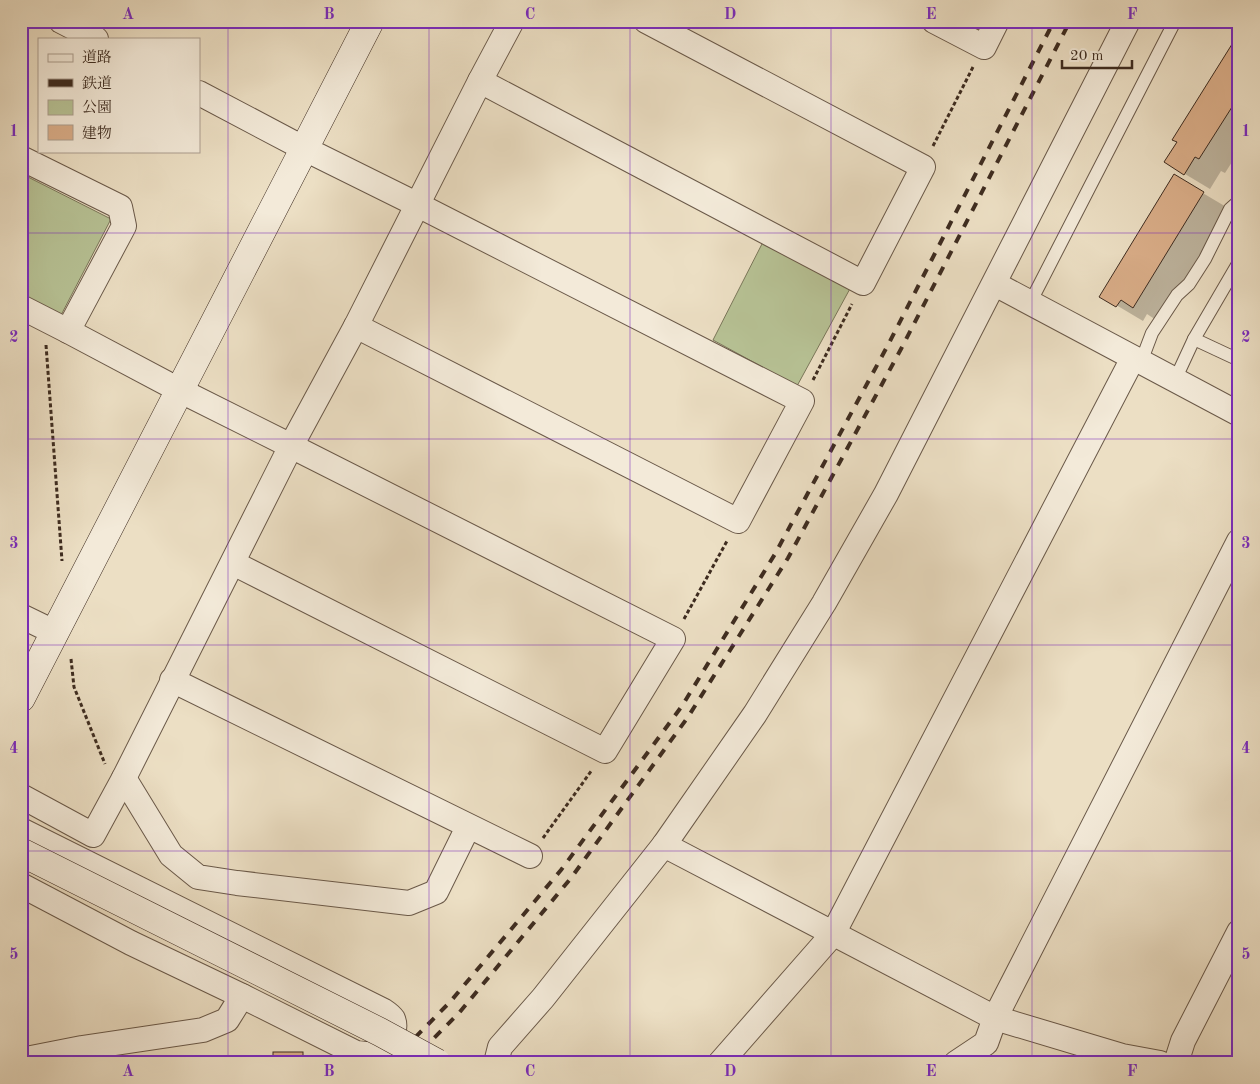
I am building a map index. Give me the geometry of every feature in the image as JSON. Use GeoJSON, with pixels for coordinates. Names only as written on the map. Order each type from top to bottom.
{"type":"FeatureCollection","features":[{"type":"Feature","properties":{"kind":"street"},"geometry":{"type":"LineString","coordinates":[[60,21],[94,38]]}},
{"type":"Feature","properties":{"kind":"street"},"geometry":{"type":"LineString","coordinates":[[21,698],[306,149],[370,21]]}},
{"type":"Feature","properties":{"kind":"street"},"geometry":{"type":"LineString","coordinates":[[21,796],[93,835],[124,778],[291,446],[356,326],[512,21]]}},
{"type":"Feature","properties":{"kind":"street"},"geometry":{"type":"LineString","coordinates":[[480,82],[863,283],[923,167],[646,21]]}},
{"type":"Feature","properties":{"kind":"street"},"geometry":{"type":"LineString","coordinates":[[934,21],[984,47],[997,21]]}},
{"type":"Feature","properties":{"kind":"street"},"geometry":{"type":"LineString","coordinates":[[496,1063],[500,1047],[543,998],[664,845],[755,714],[824,603],[886,494],[1128,21]]}},
{"type":"Feature","properties":{"kind":"street"},"geometry":{"type":"LineString","coordinates":[[200,94],[802,401],[738,521],[356,326]]}},
{"type":"Feature","properties":{"kind":"street"},"geometry":{"type":"LineString","coordinates":[[21,158],[120,207],[124,226],[68,330]]}},
{"type":"Feature","properties":{"kind":"street"},"geometry":{"type":"LineString","coordinates":[[994,284],[1239,414]]}},
{"type":"Feature","properties":{"kind":"street"},"geometry":{"type":"LineString","coordinates":[[21,307],[181,391],[673,640],[605,751],[233,563]]}},
{"type":"Feature","properties":{"kind":"street"},"geometry":{"type":"LineString","coordinates":[[720,1063],[833,934],[1137,360]]}},
{"type":"Feature","properties":{"kind":"street"},"geometry":{"type":"LineString","coordinates":[[956,1063],[986,1043],[994,1018],[1239,541]]}},
{"type":"Feature","properties":{"kind":"street"},"geometry":{"type":"LineString","coordinates":[[21,616],[61,623]]}},
{"type":"Feature","properties":{"kind":"street"},"geometry":{"type":"LineString","coordinates":[[172,680],[530,856]]}},
{"type":"Feature","properties":{"kind":"street"},"geometry":{"type":"LineString","coordinates":[[124,778],[171,855],[198,877],[238,884],[409,903],[436,892],[468,827]]}},
{"type":"Feature","properties":{"kind":"street"},"geometry":{"type":"LineString","coordinates":[[21,830],[384,1010],[393,1018],[394,1031],[385,1046],[376,1052],[354,1058],[242,996],[131,943],[21,885]]}},
{"type":"Feature","properties":{"kind":"street"},"geometry":{"type":"LineString","coordinates":[[664,845],[994,1018],[1122,1056],[1160,1063]]}},
{"type":"Feature","properties":{"kind":"street"},"geometry":{"type":"LineString","coordinates":[[21,852],[380,1032],[437,1063]]}},
{"type":"Feature","properties":{"kind":"street"},"geometry":{"type":"LineString","coordinates":[[1176,1063],[1183,1041],[1239,932]]}},
{"type":"Feature","properties":{"kind":"street"},"geometry":{"type":"LineString","coordinates":[[21,1060],[82,1048],[203,1030],[227,1020],[242,996]]}},
{"type":"Feature","properties":{"kind":"lane"},"geometry":{"type":"LineString","coordinates":[[1030,303],[1175,21]]}},
{"type":"Feature","properties":{"kind":"lane"},"geometry":{"type":"LineString","coordinates":[[1137,360],[1177,295],[1189,284],[1200,268],[1230,209],[1239,201]]}},
{"type":"Feature","properties":{"kind":"lane"},"geometry":{"type":"LineString","coordinates":[[1175,380],[1194,339],[1239,262]]}},
{"type":"Feature","properties":{"kind":"lane"},"geometry":{"type":"LineString","coordinates":[[1194,339],[1239,360]]}},
{"type":"Feature","properties":{"kind":"path"},"geometry":{"type":"LineString","coordinates":[[923,167],[984,47]]}},
{"type":"Feature","properties":{"kind":"path"},"geometry":{"type":"LineString","coordinates":[[802,401],[863,283]]}},
{"type":"Feature","properties":{"kind":"path"},"geometry":{"type":"LineString","coordinates":[[44,318],[62,564]]}},
{"type":"Feature","properties":{"kind":"path"},"geometry":{"type":"LineString","coordinates":[[673,640],[738,521]]}},
{"type":"Feature","properties":{"kind":"path"},"geometry":{"type":"LineString","coordinates":[[61,623],[74,687],[108,772],[124,778]]}},
{"type":"Feature","properties":{"kind":"path"},"geometry":{"type":"LineString","coordinates":[[530,856],[605,751]]}},
{"type":"Feature","properties":{"kind":"green space"},"geometry":{"type":"Polygon","coordinates":[[[22,174],[111,219],[59,319],[21,299],[22,174]]]}},
{"type":"Feature","properties":{"kind":"green space"},"geometry":{"type":"Polygon","coordinates":[[[764,240],[852,285],[797,386],[713,340],[764,240]]]}},
{"type":"Feature","properties":{"kind":"building"},"geometry":{"type":"Polygon","coordinates":[[[1239,33],[1239,96],[1199,159],[1195,157],[1184,175],[1164,162],[1177,142],[1172,140],[1239,33]]]}},
{"type":"Feature","properties":{"kind":"building"},"geometry":{"type":"Polygon","coordinates":[[[1174,174],[1204,192],[1133,308],[1121,300],[1116,307],[1099,297],[1174,174]]]}},
{"type":"Feature","properties":{"kind":"building"},"geometry":{"type":"Polygon","coordinates":[[[273,1052],[303,1052],[303,1063],[273,1063],[273,1052]]]}},
{"type":"Feature","properties":{"kind":"railway"},"geometry":{"type":"LineString","coordinates":[[390,1063],[450,1002],[561,870],[682,706],[775,554],[888,345],[1054,21]]}},
{"type":"Feature","properties":{"kind":"railway"},"geometry":{"type":"LineString","coordinates":[[409,1063],[459,1013],[571,878],[688,717],[788,558],[901,349],[1070,21]]}}]}
